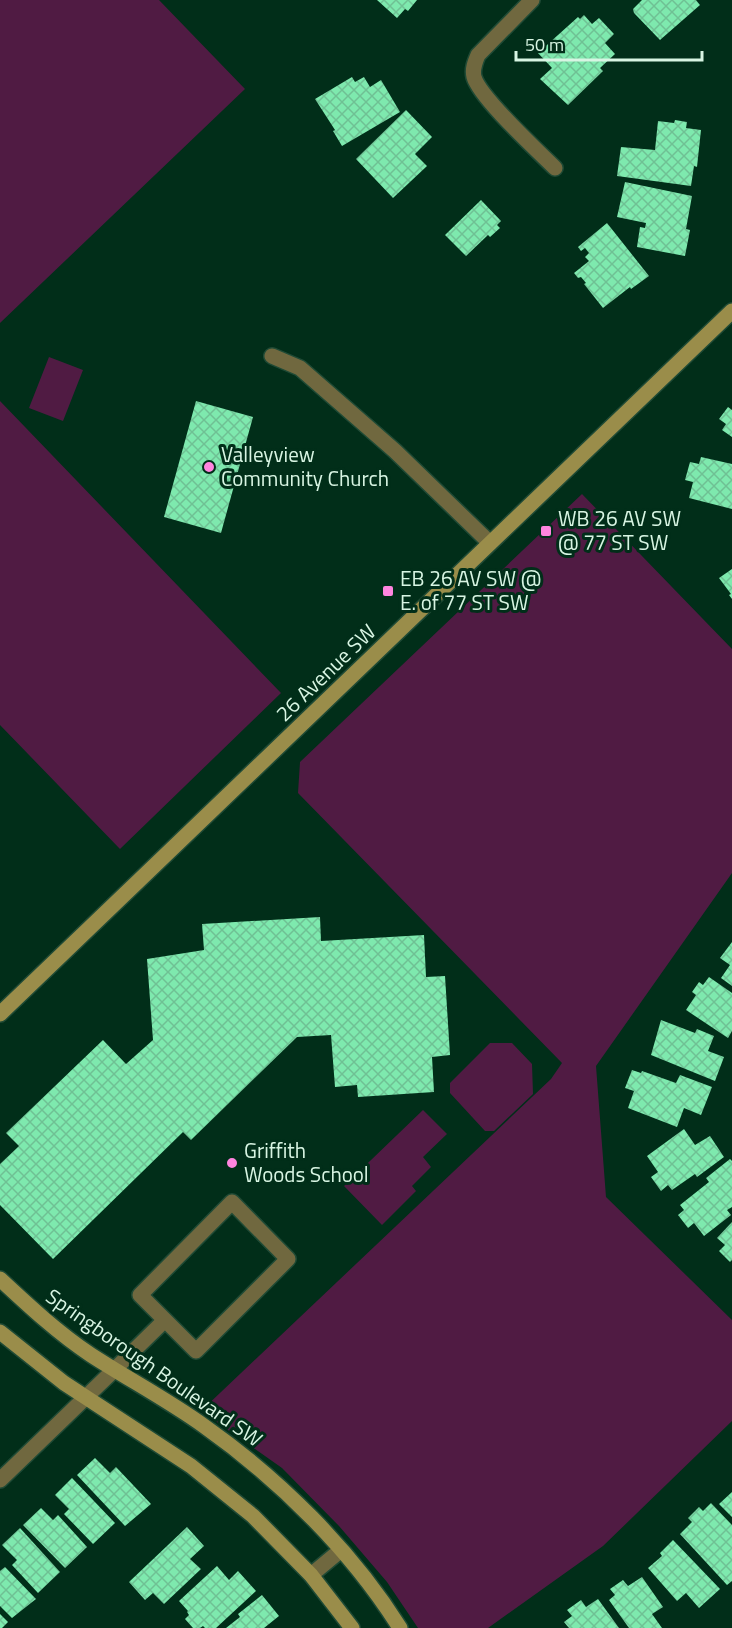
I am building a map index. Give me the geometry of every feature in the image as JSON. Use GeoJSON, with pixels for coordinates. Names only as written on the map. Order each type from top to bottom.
{"type":"FeatureCollection","features":[{"type":"Feature","properties":{"kind":"street"},"geometry":{"type":"LineString","coordinates":[[532,0],[478,55],[474,64],[474,76],[489,99],[555,168]]}},
{"type":"Feature","properties":{"kind":"street","name":"26 Avenue SW"},"geometry":{"type":"LineString","coordinates":[[0,1014],[732,311]]}},
{"type":"Feature","properties":{"kind":"street"},"geometry":{"type":"LineString","coordinates":[[272,357],[300,368],[395,451],[490,543]]}},
{"type":"Feature","properties":{"kind":"street"},"geometry":{"type":"LineString","coordinates":[[232,1202],[288,1259],[196,1351],[165,1320],[140,1295],[232,1202]]}},
{"type":"Feature","properties":{"kind":"street","name":"Springborough Boulevard SW"},"geometry":{"type":"LineString","coordinates":[[0,1279],[56,1329],[114,1370],[203,1425],[256,1466],[341,1550],[400,1628]]}},
{"type":"Feature","properties":{"kind":"street"},"geometry":{"type":"LineString","coordinates":[[0,1480],[165,1320]]}},
{"type":"Feature","properties":{"kind":"street"},"geometry":{"type":"LineString","coordinates":[[0,1332],[85,1397],[191,1466],[226,1494],[280,1541],[311,1575],[352,1628]]}},
{"type":"Feature","properties":{"kind":"street"},"geometry":{"type":"LineString","coordinates":[[311,1575],[341,1550]]}},
{"type":"Feature","properties":{"kind":"shaded area"},"geometry":{"type":"Polygon","coordinates":[[[0,0],[159,0],[245,89],[0,323],[0,0]]]}},
{"type":"Feature","properties":{"kind":"shaded area"},"geometry":{"type":"Polygon","coordinates":[[[49,357],[83,370],[63,421],[29,408],[49,357]]]}},
{"type":"Feature","properties":{"kind":"shaded area"},"geometry":{"type":"Polygon","coordinates":[[[0,401],[281,693],[120,849],[0,725],[0,401]]]}},
{"type":"Feature","properties":{"kind":"shaded area"},"geometry":{"type":"Polygon","coordinates":[[[582,494],[732,649],[732,873],[596,1066],[606,1197],[732,1320],[732,1421],[603,1546],[488,1628],[418,1628],[387,1582],[339,1526],[282,1468],[201,1411],[551,1079],[562,1063],[298,793],[300,762],[582,494]]]}},
{"type":"Feature","properties":{"kind":"shaded area"},"geometry":{"type":"Polygon","coordinates":[[[490,1043],[512,1043],[532,1064],[533,1094],[494,1131],[485,1131],[450,1093],[450,1083],[490,1043]]]}},
{"type":"Feature","properties":{"kind":"shaded area"},"geometry":{"type":"Polygon","coordinates":[[[423,1110],[447,1134],[423,1157],[431,1167],[412,1186],[416,1191],[382,1225],[344,1186],[423,1110]]]}},
{"type":"Feature","properties":{"kind":"building"},"geometry":{"type":"Polygon","coordinates":[[[377,0],[417,0],[408,11],[405,9],[397,18],[377,0]]]}},
{"type":"Feature","properties":{"kind":"building"},"geometry":{"type":"Polygon","coordinates":[[[642,0],[696,0],[700,5],[660,40],[634,13],[633,9],[642,0]]]}},
{"type":"Feature","properties":{"kind":"building"},"geometry":{"type":"Polygon","coordinates":[[[584,15],[592,24],[599,18],[614,34],[605,43],[615,54],[600,68],[603,71],[568,105],[540,79],[552,68],[538,53],[578,17],[580,19],[584,15]]]}},
{"type":"Feature","properties":{"kind":"building"},"geometry":{"type":"Polygon","coordinates":[[[352,77],[355,82],[364,77],[370,87],[381,80],[400,112],[342,146],[333,131],[335,130],[315,99],[352,77]]]}},
{"type":"Feature","properties":{"kind":"building"},"geometry":{"type":"Polygon","coordinates":[[[406,110],[432,137],[415,154],[427,166],[393,198],[356,159],[406,110]]]}},
{"type":"Feature","properties":{"kind":"building"},"geometry":{"type":"Polygon","coordinates":[[[675,120],[687,122],[686,128],[701,130],[697,167],[694,166],[691,186],[617,176],[621,147],[655,150],[658,121],[674,123],[675,120]]]}},
{"type":"Feature","properties":{"kind":"building"},"geometry":{"type":"Polygon","coordinates":[[[625,182],[692,196],[686,229],[690,230],[685,256],[637,247],[640,227],[645,228],[646,223],[617,217],[625,182]]]}},
{"type":"Feature","properties":{"kind":"building"},"geometry":{"type":"Polygon","coordinates":[[[481,200],[501,221],[497,225],[500,228],[490,237],[488,235],[466,256],[445,235],[481,200]]]}},
{"type":"Feature","properties":{"kind":"building"},"geometry":{"type":"Polygon","coordinates":[[[607,223],[649,276],[631,289],[630,287],[603,308],[584,284],[586,283],[574,273],[589,261],[585,257],[589,253],[585,248],[581,251],[578,247],[607,223]]]}},
{"type":"Feature","properties":{"kind":"building","name":"Valleyview Community Church"},"geometry":{"type":"Polygon","coordinates":[[[196,401],[253,417],[221,533],[164,517],[196,401]]]}},
{"type":"Feature","properties":{"kind":"building"},"geometry":{"type":"Polygon","coordinates":[[[728,407],[732,410],[732,437],[722,430],[726,424],[719,419],[728,407]]]}},
{"type":"Feature","properties":{"kind":"building"},"geometry":{"type":"Polygon","coordinates":[[[701,457],[732,464],[732,509],[689,498],[693,482],[685,480],[690,462],[699,464],[701,457]]]}},
{"type":"Feature","properties":{"kind":"building"},"geometry":{"type":"Polygon","coordinates":[[[732,569],[732,599],[719,578],[732,569]]]}},
{"type":"Feature","properties":{"kind":"building"},"geometry":{"type":"Polygon","coordinates":[[[320,917],[321,941],[424,935],[426,977],[445,976],[450,1055],[432,1057],[434,1092],[358,1097],[357,1085],[335,1087],[331,1035],[297,1037],[191,1140],[183,1132],[53,1259],[0,1205],[0,1164],[19,1146],[6,1133],[103,1040],[126,1064],[153,1040],[147,959],[204,950],[202,924],[320,917]]]}},
{"type":"Feature","properties":{"kind":"building"},"geometry":{"type":"Polygon","coordinates":[[[732,942],[732,986],[721,978],[730,965],[720,958],[732,942]]]}},
{"type":"Feature","properties":{"kind":"building"},"geometry":{"type":"Polygon","coordinates":[[[709,977],[732,993],[732,1031],[728,1038],[686,1010],[696,995],[692,992],[699,982],[703,985],[709,977]]]}},
{"type":"Feature","properties":{"kind":"building"},"geometry":{"type":"Polygon","coordinates":[[[661,1020],[695,1033],[697,1029],[714,1036],[708,1051],[724,1057],[715,1081],[651,1055],[661,1020]]]}},
{"type":"Feature","properties":{"kind":"building"},"geometry":{"type":"Polygon","coordinates":[[[632,1070],[641,1073],[642,1071],[676,1083],[680,1075],[712,1087],[701,1115],[684,1108],[677,1127],[628,1108],[634,1091],[625,1088],[632,1070]]]}},
{"type":"Feature","properties":{"kind":"building"},"geometry":{"type":"Polygon","coordinates":[[[684,1129],[695,1145],[710,1136],[724,1157],[697,1177],[695,1174],[672,1190],[668,1185],[661,1191],[651,1177],[658,1172],[647,1156],[684,1129]]]}},
{"type":"Feature","properties":{"kind":"building"},"geometry":{"type":"Polygon","coordinates":[[[730,1159],[732,1161],[732,1207],[727,1210],[731,1215],[704,1236],[694,1223],[688,1228],[678,1215],[684,1210],[680,1205],[709,1182],[706,1178],[730,1159]]]}},
{"type":"Feature","properties":{"kind":"building"},"geometry":{"type":"Polygon","coordinates":[[[732,1222],[732,1260],[730,1262],[719,1251],[725,1245],[717,1238],[732,1222]]]}},
{"type":"Feature","properties":{"kind":"building"},"geometry":{"type":"Polygon","coordinates":[[[95,1458],[110,1473],[116,1467],[151,1504],[125,1526],[77,1475],[95,1458]]]}},
{"type":"Feature","properties":{"kind":"building"},"geometry":{"type":"Polygon","coordinates":[[[72,1478],[115,1523],[93,1544],[64,1514],[69,1509],[55,1495],[72,1478]]]}},
{"type":"Feature","properties":{"kind":"building"},"geometry":{"type":"Polygon","coordinates":[[[732,1492],[732,1517],[719,1504],[732,1492]]]}},
{"type":"Feature","properties":{"kind":"building"},"geometry":{"type":"Polygon","coordinates":[[[711,1503],[732,1525],[732,1581],[727,1585],[680,1534],[692,1522],[688,1518],[699,1507],[703,1511],[711,1503]]]}},
{"type":"Feature","properties":{"kind":"building"},"geometry":{"type":"Polygon","coordinates":[[[41,1508],[53,1520],[58,1515],[87,1547],[65,1568],[23,1525],[41,1508]]]}},
{"type":"Feature","properties":{"kind":"building"},"geometry":{"type":"Polygon","coordinates":[[[187,1527],[204,1546],[190,1559],[201,1569],[164,1604],[153,1593],[145,1600],[129,1582],[187,1527]]]}},
{"type":"Feature","properties":{"kind":"building"},"geometry":{"type":"Polygon","coordinates":[[[20,1528],[60,1572],[38,1593],[12,1565],[17,1560],[2,1545],[20,1528]]]}},
{"type":"Feature","properties":{"kind":"building"},"geometry":{"type":"Polygon","coordinates":[[[673,1540],[720,1589],[699,1608],[686,1593],[677,1601],[648,1568],[662,1556],[660,1553],[673,1540]]]}},
{"type":"Feature","properties":{"kind":"building"},"geometry":{"type":"Polygon","coordinates":[[[217,1566],[229,1580],[238,1571],[256,1591],[216,1628],[203,1626],[193,1628],[185,1619],[189,1615],[188,1611],[179,1601],[217,1566]]]}},
{"type":"Feature","properties":{"kind":"building"},"geometry":{"type":"Polygon","coordinates":[[[5,1567],[36,1599],[12,1618],[0,1606],[0,1571],[5,1567]]]}},
{"type":"Feature","properties":{"kind":"building"},"geometry":{"type":"Polygon","coordinates":[[[642,1577],[663,1607],[652,1614],[662,1628],[629,1628],[609,1600],[615,1595],[610,1589],[623,1580],[628,1586],[642,1577]]]}},
{"type":"Feature","properties":{"kind":"building"},"geometry":{"type":"Polygon","coordinates":[[[262,1595],[279,1616],[264,1628],[226,1628],[240,1617],[238,1614],[262,1595]]]}},
{"type":"Feature","properties":{"kind":"building"},"geometry":{"type":"Polygon","coordinates":[[[598,1599],[619,1628],[569,1628],[564,1622],[572,1616],[567,1610],[581,1600],[586,1607],[598,1599]]]}},
{"type":"Feature","properties":{"kind":"building"},"geometry":{"type":"Polygon","coordinates":[[[0,1614],[8,1622],[2,1628],[0,1628],[0,1614]]]}},
{"type":"Feature","properties":{"kind":"place","name":"Valleyview Community Church"},"geometry":{"type":"Point","coordinates":[209,467]}},
{"type":"Feature","properties":{"kind":"place","name":"WB 26 AV SW @ 77 ST SW"},"geometry":{"type":"Point","coordinates":[546,531]}},
{"type":"Feature","properties":{"kind":"place","name":"EB 26 AV SW @ E. of 77 ST SW"},"geometry":{"type":"Point","coordinates":[388,591]}},
{"type":"Feature","properties":{"kind":"place","name":"Griffith Woods School"},"geometry":{"type":"Point","coordinates":[232,1163]}}]}
